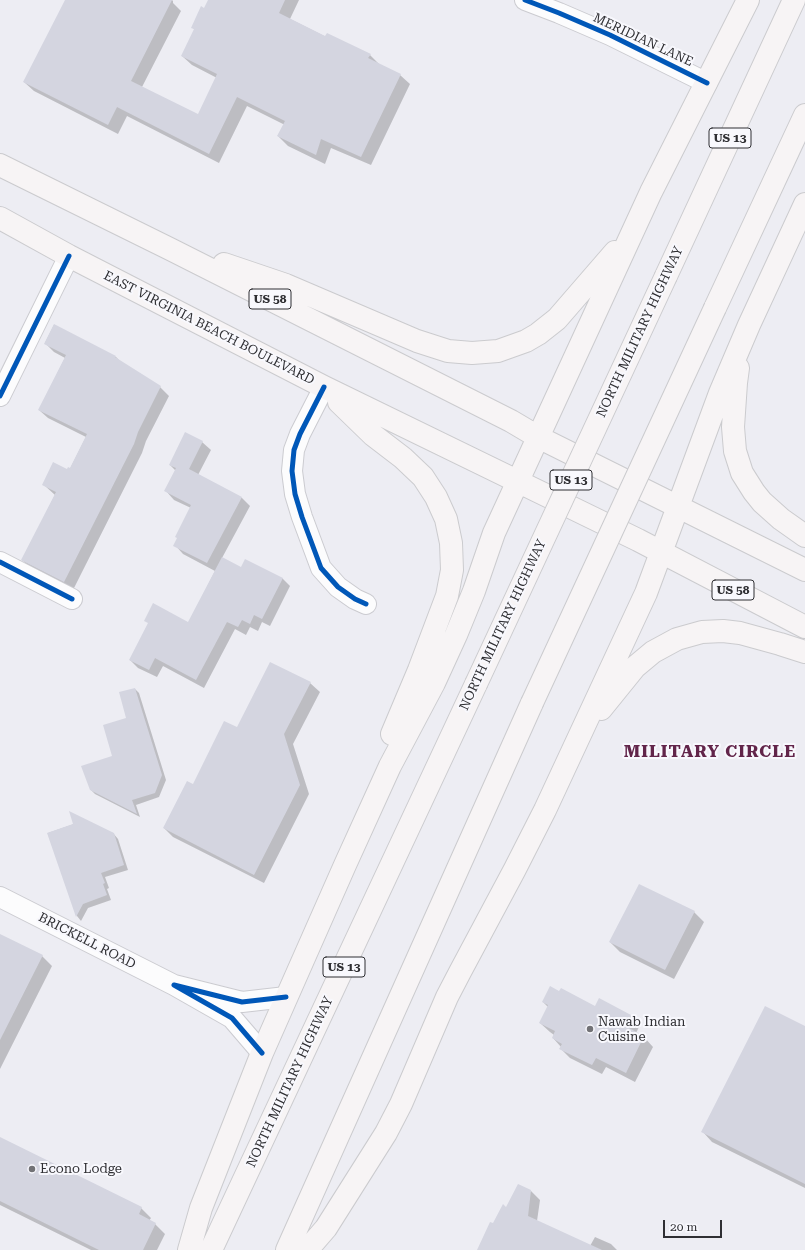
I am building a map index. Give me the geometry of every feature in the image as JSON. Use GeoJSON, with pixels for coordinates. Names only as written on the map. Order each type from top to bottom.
{"type":"FeatureCollection","features":[{"type":"Feature","properties":{"kind":"main road"},"geometry":{"type":"LineString","coordinates":[[189,1250],[201,1208],[262,1053],[345,865],[390,766],[434,683],[456,635],[474,592],[494,533],[651,192],[748,0]]}},
{"type":"Feature","properties":{"kind":"main road","name":"NORTH MILITARY HIGHWAY"},"geometry":{"type":"LineString","coordinates":[[211,1250],[794,0]]}},
{"type":"Feature","properties":{"kind":"main road"},"geometry":{"type":"LineString","coordinates":[[288,1250],[532,703],[805,115]]}},
{"type":"Feature","properties":{"kind":"main road","name":"US 58"},"geometry":{"type":"LineString","coordinates":[[0,165],[170,249],[538,437],[805,570]]}},
{"type":"Feature","properties":{"kind":"main road"},"geometry":{"type":"LineString","coordinates":[[307,1250],[326,1228],[386,1133],[401,1104],[450,990],[538,824],[646,593],[720,393],[749,325],[805,204]]}},
{"type":"Feature","properties":{"kind":"main road","name":"EAST VIRGINIA BEACH BOULEVARD"},"geometry":{"type":"LineString","coordinates":[[0,218],[69,256],[324,387],[518,481],[805,627]]}},
{"type":"Feature","properties":{"kind":"main road"},"geometry":{"type":"LineString","coordinates":[[170,249],[224,264],[286,285],[418,341],[448,351],[472,353],[498,350],[526,341],[538,334],[557,319],[633,231]]}},
{"type":"Feature","properties":{"kind":"main road"},"geometry":{"type":"LineString","coordinates":[[749,325],[736,383],[733,428],[735,451],[742,473],[762,502],[781,519],[805,536]]}},
{"type":"Feature","properties":{"kind":"main road"},"geometry":{"type":"LineString","coordinates":[[324,387],[373,435],[423,476],[436,497],[446,519],[451,543],[452,570],[447,596],[419,670],[383,757],[345,865]]}},
{"type":"Feature","properties":{"kind":"main road"},"geometry":{"type":"LineString","coordinates":[[580,735],[635,667],[653,652],[678,639],[702,632],[723,631],[740,633],[805,652]]}},
{"type":"Feature","properties":{"kind":"street","name":"MERIDIAN LANE"},"geometry":{"type":"LineString","coordinates":[[525,0],[560,13],[707,83]]}},
{"type":"Feature","properties":{"kind":"street"},"geometry":{"type":"LineString","coordinates":[[0,396],[69,256]]}},
{"type":"Feature","properties":{"kind":"street"},"geometry":{"type":"LineString","coordinates":[[324,387],[300,434],[294,450],[292,471],[295,494],[302,517],[322,568],[338,587],[355,599],[366,604]]}},
{"type":"Feature","properties":{"kind":"street"},"geometry":{"type":"LineString","coordinates":[[0,562],[72,599]]}},
{"type":"Feature","properties":{"kind":"street","name":"BRICKELL ROAD"},"geometry":{"type":"LineString","coordinates":[[0,897],[174,985],[232,1018],[262,1053]]}},
{"type":"Feature","properties":{"kind":"street","name":"BRICKELL ROAD"},"geometry":{"type":"LineString","coordinates":[[174,985],[242,1002],[286,997]]}},
{"type":"Feature","properties":{"kind":"building"},"geometry":{"type":"Polygon","coordinates":[[[65,0],[172,0],[131,81],[198,114],[217,74],[181,56],[194,29],[191,28],[201,6],[204,8],[208,0],[285,0],[279,13],[325,36],[327,33],[371,54],[368,58],[401,74],[361,157],[321,139],[316,155],[277,136],[285,121],[237,97],[209,154],[117,107],[108,125],[23,82],[65,0]]]}},
{"type":"Feature","properties":{"kind":"building"},"geometry":{"type":"Polygon","coordinates":[[[54,324],[116,356],[115,357],[161,386],[138,432],[134,444],[64,582],[21,560],[56,492],[42,485],[53,462],[67,469],[68,467],[70,468],[87,434],[38,410],[66,355],[44,344],[54,324]]]}},
{"type":"Feature","properties":{"kind":"building"},"geometry":{"type":"Polygon","coordinates":[[[185,432],[203,441],[189,469],[242,497],[207,563],[173,546],[177,538],[175,537],[191,505],[164,491],[176,468],[169,465],[185,432]]]}},
{"type":"Feature","properties":{"kind":"building"},"geometry":{"type":"Polygon","coordinates":[[[222,557],[241,567],[245,559],[283,578],[262,619],[254,615],[250,624],[242,620],[238,627],[227,622],[196,680],[155,658],[149,670],[129,660],[148,623],[144,621],[153,603],[188,622],[222,557]]]}},
{"type":"Feature","properties":{"kind":"building"},"geometry":{"type":"Polygon","coordinates":[[[270,662],[311,682],[284,734],[300,785],[254,875],[163,828],[187,781],[193,784],[224,721],[237,727],[270,662]]]}},
{"type":"Feature","properties":{"kind":"building"},"geometry":{"type":"Polygon","coordinates":[[[135,688],[162,775],[155,793],[132,800],[137,814],[90,790],[81,766],[112,756],[103,725],[126,718],[119,692],[135,688]]]}},
{"type":"Feature","properties":{"kind":"building"},"geometry":{"type":"Polygon","coordinates":[[[69,811],[114,833],[124,865],[101,873],[105,883],[103,884],[107,895],[83,904],[76,917],[47,833],[73,824],[69,811]]]}},
{"type":"Feature","properties":{"kind":"building"},"geometry":{"type":"Polygon","coordinates":[[[639,884],[695,911],[665,970],[609,942],[639,884]]]}},
{"type":"Feature","properties":{"kind":"building"},"geometry":{"type":"Polygon","coordinates":[[[0,934],[43,955],[0,1040],[0,934]]]}},
{"type":"Feature","properties":{"kind":"building","name":"Nawab Indian Cuisine"},"geometry":{"type":"Polygon","coordinates":[[[550,986],[559,991],[561,988],[595,1006],[599,998],[631,1015],[625,1026],[644,1036],[626,1073],[596,1058],[592,1065],[559,1049],[562,1044],[552,1038],[555,1031],[539,1023],[548,1005],[542,1002],[550,986]]]}},
{"type":"Feature","properties":{"kind":"building"},"geometry":{"type":"Polygon","coordinates":[[[765,1006],[805,1026],[805,1184],[701,1132],[765,1006]]]}},
{"type":"Feature","properties":{"kind":"building","name":"Econo Lodge"},"geometry":{"type":"Polygon","coordinates":[[[0,1137],[142,1207],[139,1214],[156,1223],[143,1250],[99,1250],[0,1201],[0,1137]]]}},
{"type":"Feature","properties":{"kind":"building"},"geometry":{"type":"Polygon","coordinates":[[[518,1184],[531,1190],[528,1216],[602,1250],[477,1250],[490,1222],[493,1223],[503,1204],[506,1207],[518,1184]]]}},
{"type":"Feature","properties":{"kind":"cycle path"},"geometry":{"type":"LineString","coordinates":[[525,0],[610,35],[707,83]]}},
{"type":"Feature","properties":{"kind":"cycle path"},"geometry":{"type":"LineString","coordinates":[[0,396],[69,256]]}},
{"type":"Feature","properties":{"kind":"cycle path"},"geometry":{"type":"LineString","coordinates":[[324,387],[300,434],[294,450],[292,471],[295,494],[321,568],[338,587],[355,599],[366,604]]}},
{"type":"Feature","properties":{"kind":"cycle path"},"geometry":{"type":"LineString","coordinates":[[0,562],[72,599]]}},
{"type":"Feature","properties":{"kind":"cycle path"},"geometry":{"type":"LineString","coordinates":[[262,1053],[232,1018],[174,985],[242,1002],[286,997]]}},
{"type":"Feature","properties":{"kind":"place","name":"Nawab Indian Cuisine"},"geometry":{"type":"Point","coordinates":[590,1029]}},
{"type":"Feature","properties":{"kind":"place","name":"Econo Lodge"},"geometry":{"type":"Point","coordinates":[32,1169]}},
{"type":"Feature","properties":{"kind":"district","name":"MILITARY CIRCLE"},"geometry":{"type":"Point","coordinates":[710,752]}}]}
